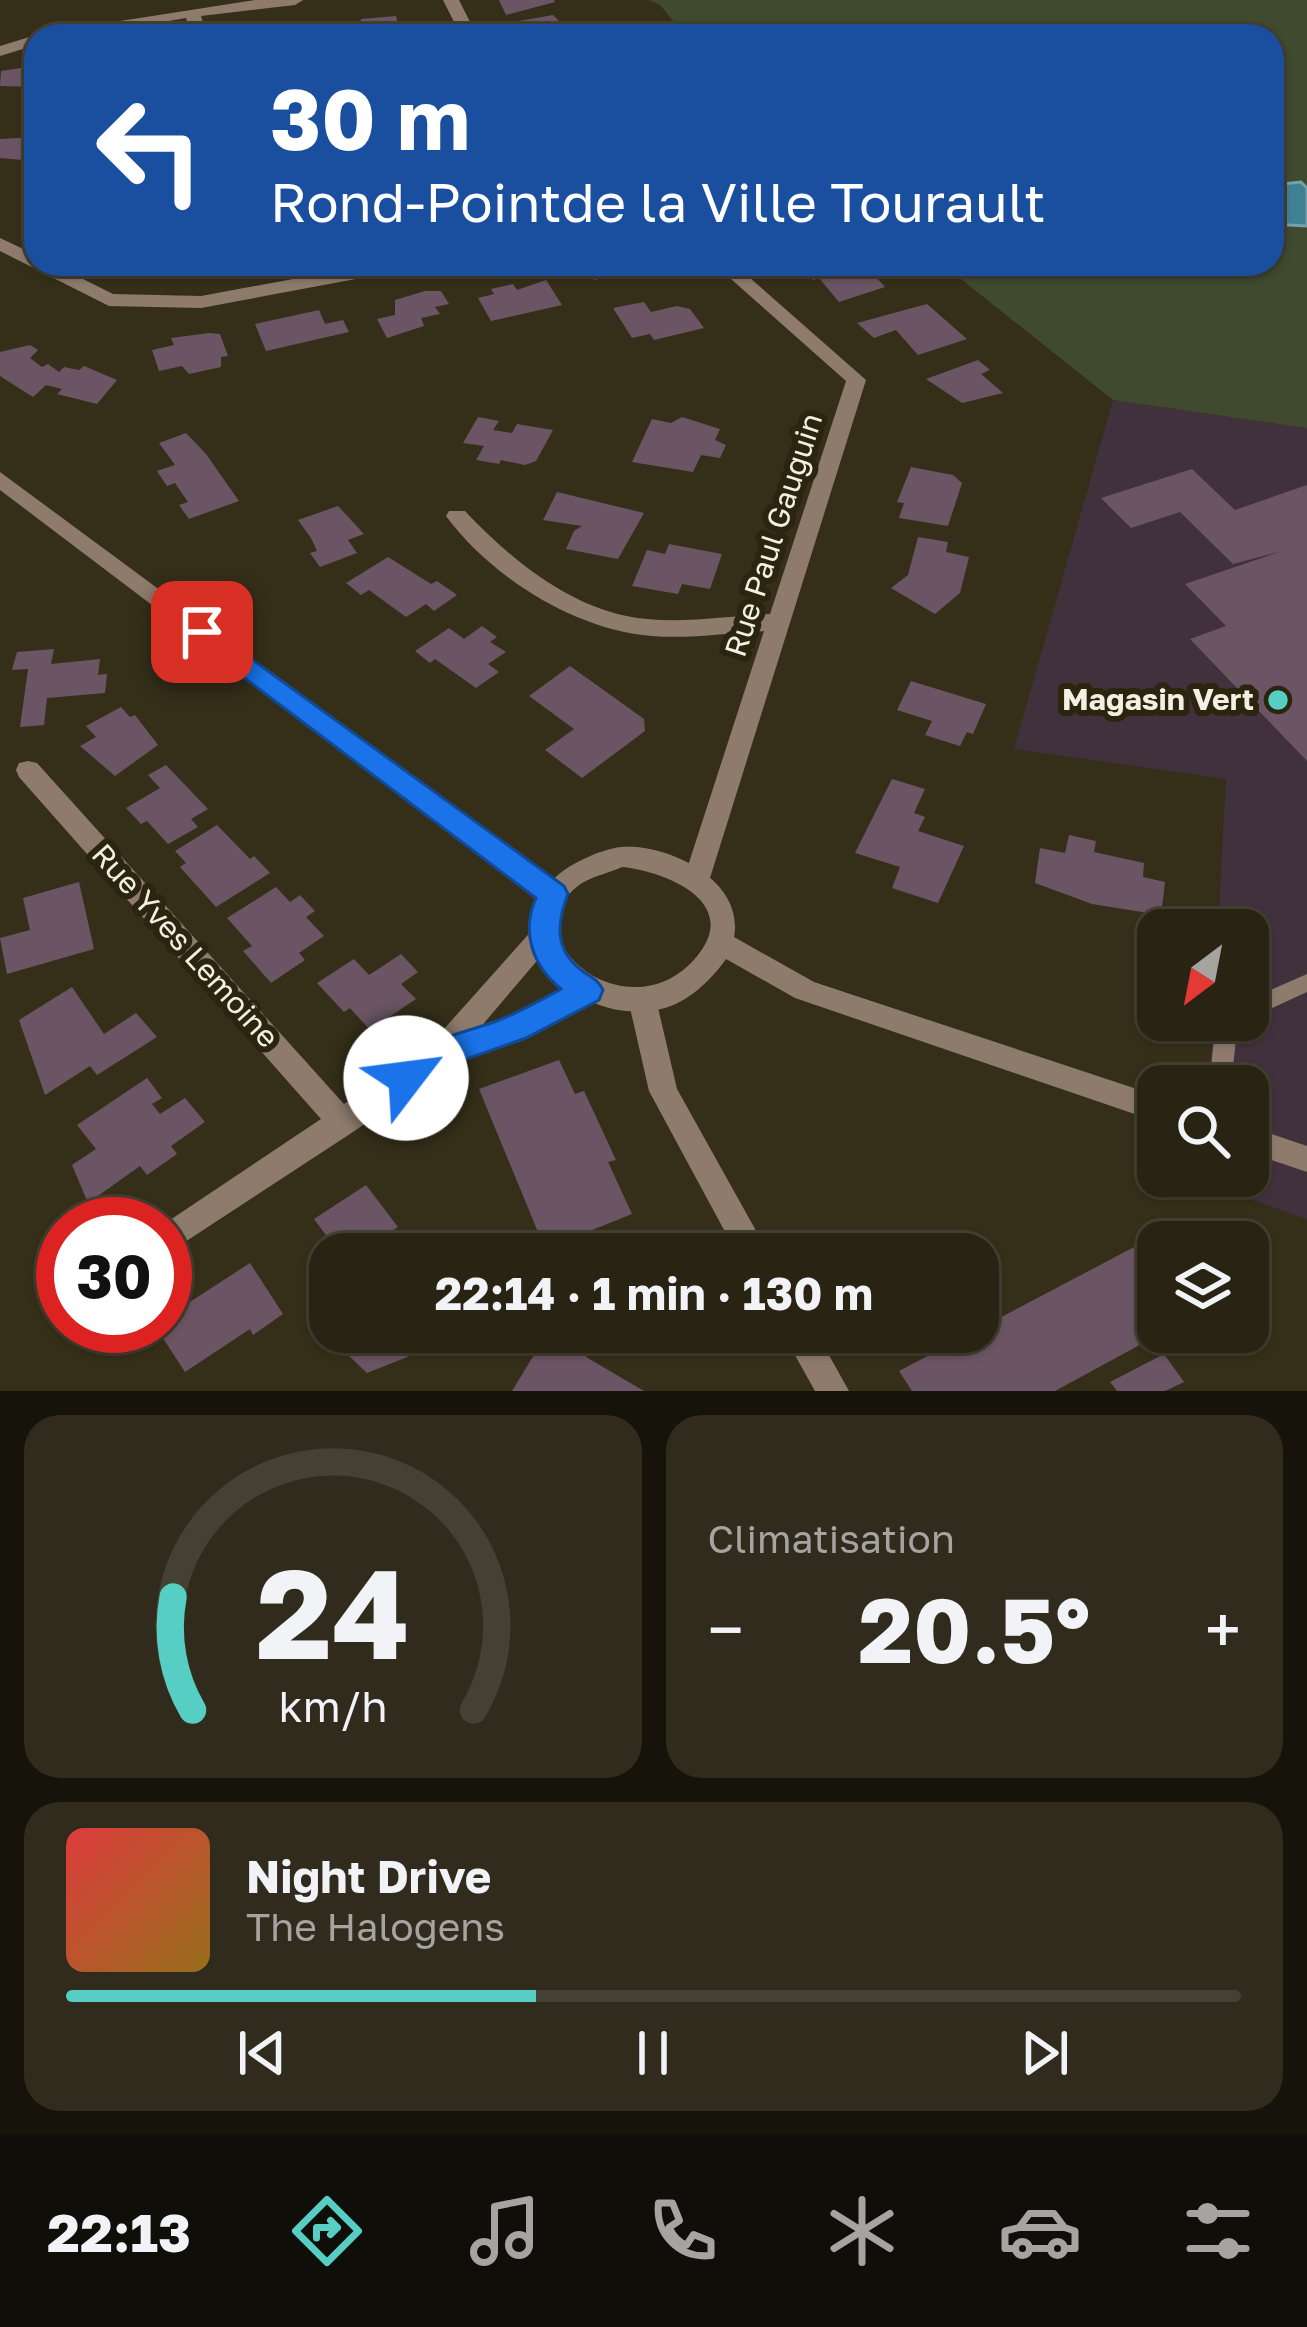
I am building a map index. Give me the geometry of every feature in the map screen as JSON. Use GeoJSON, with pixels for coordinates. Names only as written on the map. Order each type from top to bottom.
{"type":"FeatureCollection","features":[{"type":"Feature","properties":{"kind":"street"},"geometry":{"type":"LineString","coordinates":[[124,24],[295,0]]}},
{"type":"Feature","properties":{"kind":"street"},"geometry":{"type":"LineString","coordinates":[[192,12],[196,24]]}},
{"type":"Feature","properties":{"kind":"street"},"geometry":{"type":"LineString","coordinates":[[63,276],[110,300],[201,302],[340,276]]}},
{"type":"Feature","properties":{"kind":"street","name":"Rue Paul Gauguin"},"geometry":{"type":"LineString","coordinates":[[697,878],[856,380],[737,276]]}},
{"type":"Feature","properties":{"kind":"street"},"geometry":{"type":"LineString","coordinates":[[0,478],[553,894]]}},
{"type":"Feature","properties":{"kind":"street"},"geometry":{"type":"LineString","coordinates":[[458,516],[489,553],[570,602],[637,626],[776,622]]}},
{"type":"Feature","properties":{"kind":"street","name":"Rue Yves Lemoine"},"geometry":{"type":"LineString","coordinates":[[28,770],[344,1123]]}},
{"type":"Feature","properties":{"kind":"street"},"geometry":{"type":"LineString","coordinates":[[620,856],[649,856],[697,878],[713,897],[721,919],[720,942],[710,963],[693,980],[669,993],[642,999],[588,990],[550,958],[544,914],[553,894],[571,875],[620,856]]}},
{"type":"Feature","properties":{"kind":"street"},"geometry":{"type":"LineString","coordinates":[[192,1223],[438,1055],[544,936]]}},
{"type":"Feature","properties":{"kind":"street"},"geometry":{"type":"LineString","coordinates":[[720,942],[805,990],[1137,1102]]}},
{"type":"Feature","properties":{"kind":"street"},"geometry":{"type":"LineString","coordinates":[[438,1055],[515,1028],[588,990]]}},
{"type":"Feature","properties":{"kind":"street"},"geometry":{"type":"LineString","coordinates":[[642,999],[663,1091],[742,1233]]}},
{"type":"Feature","properties":{"kind":"street"},"geometry":{"type":"LineString","coordinates":[[1269,1146],[1307,1159]]}},
{"type":"Feature","properties":{"kind":"street"},"geometry":{"type":"LineString","coordinates":[[810,1353],[833,1391]]}},
{"type":"Feature","properties":{"kind":"lane"},"geometry":{"type":"LineString","coordinates":[[1269,1000],[1307,983]]}},
{"type":"Feature","properties":{"kind":"shaded area"},"geometry":{"type":"Polygon","coordinates":[[[1113,400],[1307,428],[1307,1219],[1245,1197],[1269,1197],[1269,1065],[1210,1065],[1212,1041],[1269,1041],[1269,909],[1219,909],[1226,779],[1014,749],[1113,400]]]}},
{"type":"Feature","properties":{"kind":"green space"},"geometry":{"type":"Polygon","coordinates":[[[649,0],[1307,0],[1307,428],[1113,400],[957,276],[1284,276],[1284,24],[676,24],[649,0]]]}},
{"type":"Feature","properties":{"kind":"water"},"geometry":{"type":"Polygon","coordinates":[[[1301,182],[1307,188],[1307,226],[1284,225],[1284,184],[1301,182]]]}},
{"type":"Feature","properties":{"kind":"building"},"geometry":{"type":"Polygon","coordinates":[[[499,0],[554,0],[555,2],[506,15],[499,0]]]}},
{"type":"Feature","properties":{"kind":"building"},"geometry":{"type":"Polygon","coordinates":[[[553,15],[562,24],[522,24],[519,21],[553,15]]]}},
{"type":"Feature","properties":{"kind":"building"},"geometry":{"type":"Polygon","coordinates":[[[396,16],[398,24],[360,24],[361,19],[396,16]]]}},
{"type":"Feature","properties":{"kind":"building"},"geometry":{"type":"Polygon","coordinates":[[[24,68],[24,87],[0,86],[1,71],[24,68]]]}},
{"type":"Feature","properties":{"kind":"building"},"geometry":{"type":"Polygon","coordinates":[[[24,138],[24,160],[0,158],[0,139],[24,138]]]}},
{"type":"Feature","properties":{"kind":"building"},"geometry":{"type":"Polygon","coordinates":[[[808,276],[875,276],[885,287],[839,302],[819,278],[808,276]]]}},
{"type":"Feature","properties":{"kind":"building"},"geometry":{"type":"Polygon","coordinates":[[[546,280],[562,305],[491,321],[478,298],[494,294],[491,289],[513,284],[517,290],[546,280]]]}},
{"type":"Feature","properties":{"kind":"building"},"geometry":{"type":"Polygon","coordinates":[[[441,291],[449,304],[435,307],[440,314],[421,318],[424,326],[387,338],[377,319],[395,315],[395,300],[441,291]]]}},
{"type":"Feature","properties":{"kind":"building"},"geometry":{"type":"Polygon","coordinates":[[[644,302],[651,312],[677,306],[690,309],[704,328],[654,340],[650,334],[632,338],[613,308],[644,302]]]}},
{"type":"Feature","properties":{"kind":"building"},"geometry":{"type":"Polygon","coordinates":[[[927,304],[967,339],[918,355],[896,330],[874,338],[857,323],[927,304]]]}},
{"type":"Feature","properties":{"kind":"building"},"geometry":{"type":"Polygon","coordinates":[[[319,310],[325,324],[343,320],[349,332],[266,351],[255,324],[319,310]]]}},
{"type":"Feature","properties":{"kind":"building"},"geometry":{"type":"Polygon","coordinates":[[[220,334],[228,356],[221,357],[221,367],[189,374],[182,366],[159,371],[152,350],[174,345],[171,338],[220,334]]]}},
{"type":"Feature","properties":{"kind":"building"},"geometry":{"type":"Polygon","coordinates":[[[30,345],[38,350],[30,358],[42,367],[48,364],[59,372],[64,367],[79,370],[84,366],[117,380],[97,404],[57,394],[62,389],[46,385],[33,397],[0,376],[0,352],[30,345]]]}},
{"type":"Feature","properties":{"kind":"building"},"geometry":{"type":"Polygon","coordinates":[[[978,360],[990,370],[981,374],[1003,393],[962,403],[926,379],[978,360]]]}},
{"type":"Feature","properties":{"kind":"building"},"geometry":{"type":"Polygon","coordinates":[[[478,417],[499,421],[493,430],[512,433],[517,424],[553,430],[536,461],[525,465],[501,460],[499,464],[476,460],[484,446],[463,443],[478,417]]]}},
{"type":"Feature","properties":{"kind":"building"},"geometry":{"type":"Polygon","coordinates":[[[682,417],[720,429],[715,440],[726,445],[720,458],[701,455],[693,472],[632,462],[652,419],[671,423],[682,417]]]}},
{"type":"Feature","properties":{"kind":"building"},"geometry":{"type":"Polygon","coordinates":[[[186,433],[239,501],[189,519],[179,505],[188,502],[175,483],[167,486],[157,471],[175,465],[159,443],[186,433]]]}},
{"type":"Feature","properties":{"kind":"building"},"geometry":{"type":"Polygon","coordinates":[[[911,467],[953,475],[962,483],[948,526],[899,518],[904,503],[897,502],[911,467]]]}},
{"type":"Feature","properties":{"kind":"building"},"geometry":{"type":"Polygon","coordinates":[[[1192,469],[1235,510],[1307,485],[1307,761],[1190,639],[1226,626],[1185,584],[1279,552],[1233,564],[1180,512],[1131,528],[1101,498],[1192,469]]]}},
{"type":"Feature","properties":{"kind":"building"},"geometry":{"type":"Polygon","coordinates":[[[557,492],[644,513],[618,559],[566,549],[574,531],[582,526],[543,520],[557,492]]]}},
{"type":"Feature","properties":{"kind":"building"},"geometry":{"type":"Polygon","coordinates":[[[338,506],[364,534],[348,540],[357,553],[320,567],[310,553],[317,551],[311,538],[298,520],[338,506]]]}},
{"type":"Feature","properties":{"kind":"building"},"geometry":{"type":"Polygon","coordinates":[[[918,537],[948,542],[946,552],[969,557],[960,593],[935,614],[891,588],[908,575],[918,537]]]}},
{"type":"Feature","properties":{"kind":"building"},"geometry":{"type":"Polygon","coordinates":[[[669,544],[722,554],[710,589],[682,584],[678,594],[632,586],[647,550],[665,554],[669,544]]]}},
{"type":"Feature","properties":{"kind":"building"},"geometry":{"type":"Polygon","coordinates":[[[388,557],[457,595],[434,611],[426,604],[406,617],[369,590],[361,595],[346,583],[388,557]]]}},
{"type":"Feature","properties":{"kind":"building"},"geometry":{"type":"Polygon","coordinates":[[[482,626],[497,637],[490,642],[506,652],[488,664],[499,672],[476,688],[415,651],[449,628],[464,639],[482,626]]]}},
{"type":"Feature","properties":{"kind":"building"},"geometry":{"type":"Polygon","coordinates":[[[54,649],[51,664],[100,659],[98,675],[107,674],[105,693],[47,698],[44,725],[20,727],[28,669],[12,670],[17,652],[54,649]]]}},
{"type":"Feature","properties":{"kind":"building"},"geometry":{"type":"Polygon","coordinates":[[[570,666],[644,719],[645,731],[582,778],[545,750],[574,729],[529,696],[570,666]]]}},
{"type":"Feature","properties":{"kind":"building"},"geometry":{"type":"Polygon","coordinates":[[[911,681],[986,704],[973,734],[967,732],[960,746],[925,735],[932,721],[897,710],[911,681]]]}},
{"type":"Feature","properties":{"kind":"building"},"geometry":{"type":"Polygon","coordinates":[[[121,707],[130,717],[135,715],[158,745],[115,776],[80,746],[96,737],[86,726],[121,707]]]}},
{"type":"Feature","properties":{"kind":"building"},"geometry":{"type":"Polygon","coordinates":[[[166,765],[208,809],[191,819],[198,827],[168,844],[147,821],[141,824],[126,808],[160,788],[148,775],[166,765]]]}},
{"type":"Feature","properties":{"kind":"building"},"geometry":{"type":"Polygon","coordinates":[[[892,779],[925,789],[914,813],[925,817],[918,831],[964,846],[938,903],[892,888],[900,867],[855,853],[892,779]]]}},
{"type":"Feature","properties":{"kind":"building"},"geometry":{"type":"Polygon","coordinates":[[[217,825],[270,873],[216,907],[180,867],[186,863],[175,851],[217,825]]]}},
{"type":"Feature","properties":{"kind":"building"},"geometry":{"type":"Polygon","coordinates":[[[1069,835],[1096,841],[1094,852],[1144,863],[1143,877],[1165,882],[1162,909],[1137,911],[1092,904],[1035,883],[1040,848],[1065,853],[1069,835]]]}},
{"type":"Feature","properties":{"kind":"building"},"geometry":{"type":"Polygon","coordinates":[[[79,882],[94,949],[7,974],[0,938],[30,930],[23,898],[79,882]]]}},
{"type":"Feature","properties":{"kind":"building"},"geometry":{"type":"Polygon","coordinates":[[[276,887],[290,902],[300,895],[315,911],[306,917],[324,936],[299,953],[305,960],[271,983],[243,951],[252,946],[227,918],[276,887]]]}},
{"type":"Feature","properties":{"kind":"building"},"geometry":{"type":"Polygon","coordinates":[[[401,954],[418,972],[401,984],[416,999],[370,1030],[350,1008],[344,1012],[317,983],[354,959],[369,975],[401,954]]]}},
{"type":"Feature","properties":{"kind":"building"},"geometry":{"type":"Polygon","coordinates":[[[72,987],[104,1034],[136,1013],[157,1037],[97,1075],[90,1066],[45,1095],[19,1020],[72,987]]]}},
{"type":"Feature","properties":{"kind":"building"},"geometry":{"type":"Polygon","coordinates":[[[559,1060],[575,1094],[584,1091],[616,1160],[608,1162],[632,1214],[585,1233],[538,1233],[479,1089],[559,1060]]]}},
{"type":"Feature","properties":{"kind":"building"},"geometry":{"type":"Polygon","coordinates":[[[147,1078],[162,1098],[152,1104],[160,1114],[185,1098],[205,1122],[171,1146],[177,1154],[147,1175],[140,1166],[96,1197],[85,1197],[72,1165],[96,1149],[77,1125],[147,1078]]]}},
{"type":"Feature","properties":{"kind":"building"},"geometry":{"type":"Polygon","coordinates":[[[366,1185],[398,1227],[389,1233],[324,1233],[314,1219],[366,1185]]]}},
{"type":"Feature","properties":{"kind":"building"},"geometry":{"type":"Polygon","coordinates":[[[1137,1245],[1137,1346],[1055,1391],[912,1391],[899,1371],[933,1353],[999,1353],[999,1318],[1137,1245]]]}},
{"type":"Feature","properties":{"kind":"building"},"geometry":{"type":"Polygon","coordinates":[[[250,1263],[283,1314],[253,1335],[250,1329],[185,1372],[173,1353],[192,1353],[192,1301],[250,1263]]]}},
{"type":"Feature","properties":{"kind":"building"},"geometry":{"type":"Polygon","coordinates":[[[346,1353],[417,1353],[367,1373],[346,1353]]]}},
{"type":"Feature","properties":{"kind":"building"},"geometry":{"type":"Polygon","coordinates":[[[535,1353],[586,1353],[644,1391],[512,1391],[535,1353]]]}},
{"type":"Feature","properties":{"kind":"building"},"geometry":{"type":"Polygon","coordinates":[[[1164,1354],[1184,1382],[1165,1391],[1117,1391],[1110,1382],[1164,1354]]]}},
{"type":"Feature","properties":{"kind":"place","name":"Magasin Vert"},"geometry":{"type":"Point","coordinates":[1278,700]}},
{"type":"Feature","properties":{"kind":"route"},"geometry":{"type":"LineString","coordinates":[[202,632],[553,894],[544,914],[550,958],[588,990],[515,1028],[438,1055],[406,1078]]}}]}
